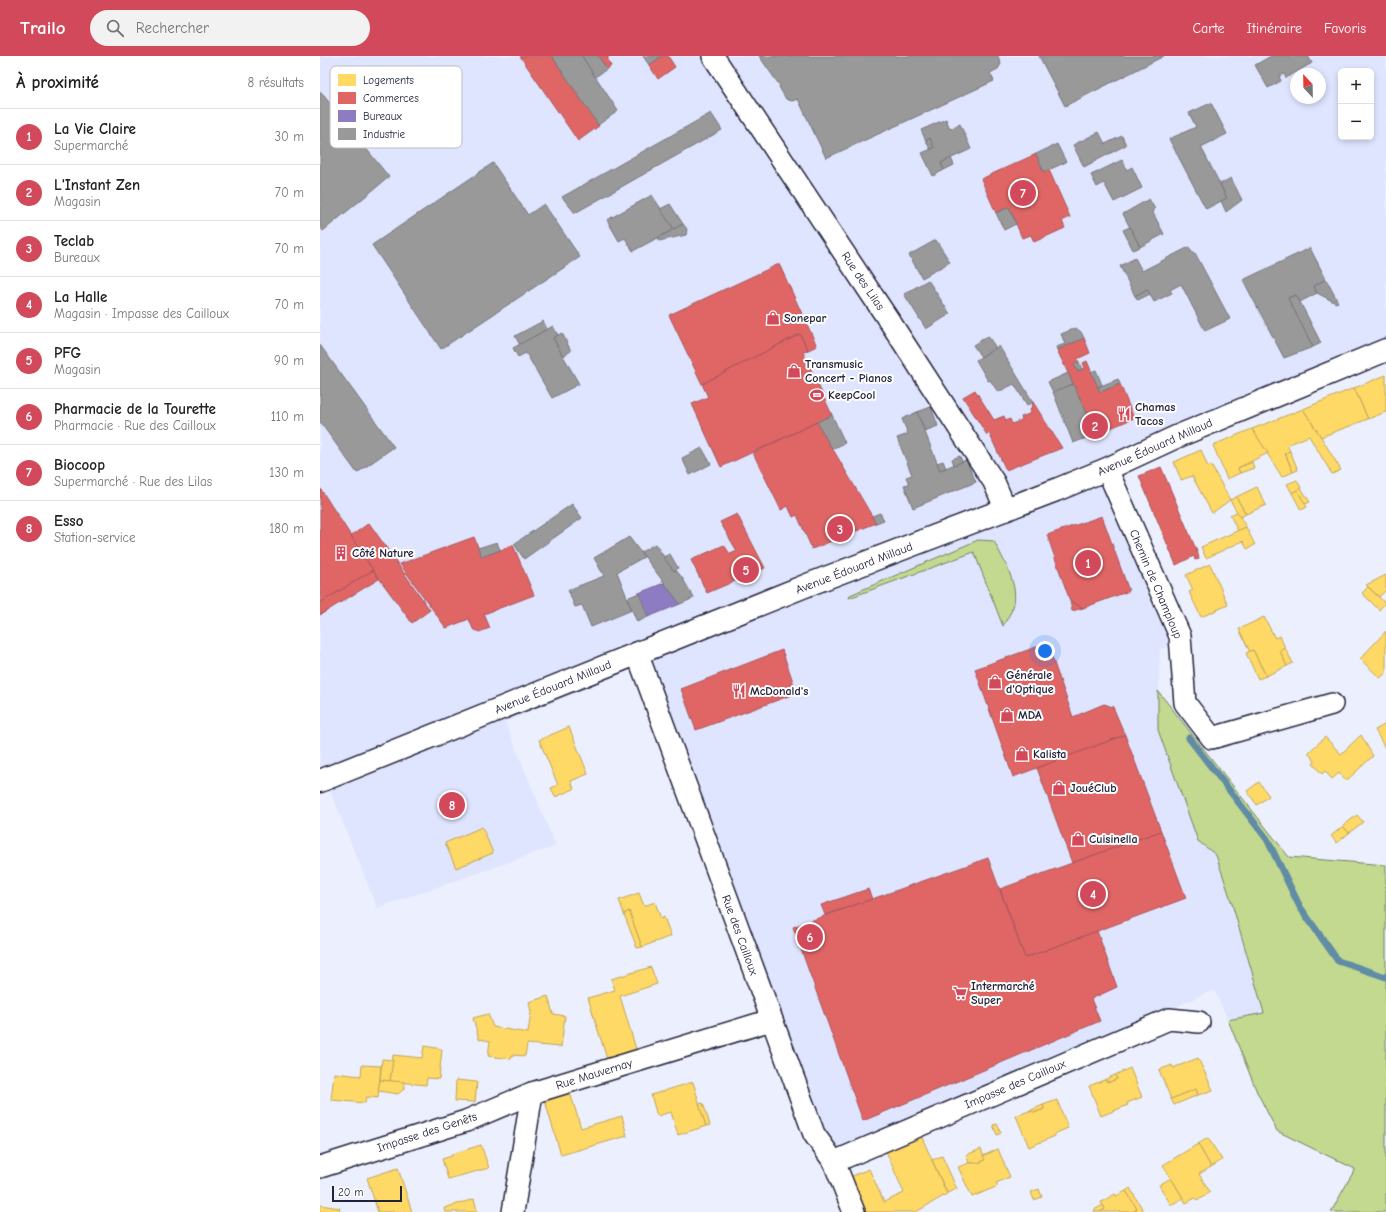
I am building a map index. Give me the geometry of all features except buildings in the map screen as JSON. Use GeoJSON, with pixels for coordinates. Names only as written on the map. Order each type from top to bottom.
{"type":"FeatureCollection","features":[{"type":"Feature","properties":{"kind":"main road","name":"Avenue Édouard Millaud"},"geometry":{"type":"LineString","coordinates":[[320,781],[810,584],[1006,510],[1107,469],[1176,437],[1386,350]]}},
{"type":"Feature","properties":{"kind":"street","name":"Rue des Lilas"},"geometry":{"type":"LineString","coordinates":[[713,56],[894,328],[994,482],[1006,510]]}},
{"type":"Feature","properties":{"kind":"street","name":"Chemin de Champloup"},"geometry":{"type":"LineString","coordinates":[[1107,469],[1180,636],[1185,703],[1212,738],[1332,704]]}},
{"type":"Feature","properties":{"kind":"street","name":"Rue des Cailloux"},"geometry":{"type":"LineString","coordinates":[[637,654],[681,769],[771,1020],[814,1134],[834,1162],[854,1212]]}},
{"type":"Feature","properties":{"kind":"street","name":"Impasse des Cailloux"},"geometry":{"type":"LineString","coordinates":[[834,1162],[1169,1019],[1199,1022]]}},
{"type":"Feature","properties":{"kind":"street","name":"Rue Mauvernay"},"geometry":{"type":"LineString","coordinates":[[532,1094],[771,1020]]}},
{"type":"Feature","properties":{"kind":"street","name":"Impasse des Genêts"},"geometry":{"type":"LineString","coordinates":[[320,1167],[466,1121],[532,1094]]}},
{"type":"Feature","properties":{"kind":"street"},"geometry":{"type":"LineString","coordinates":[[514,1212],[532,1094]]}},
{"type":"Feature","properties":{"kind":"shaded area"},"geometry":{"type":"Polygon","coordinates":[[[320,56],[1386,56],[1386,339],[1098,462],[1177,644],[1160,649],[1158,730],[1198,841],[1215,855],[1230,897],[1264,1013],[1228,1020],[1214,990],[834,1155],[646,664],[505,722],[556,846],[377,908],[320,765],[320,56]]]}},
{"type":"Feature","properties":{"kind":"green space"},"geometry":{"type":"Polygon","coordinates":[[[978,540],[994,541],[1010,573],[1015,599],[1010,614],[1003,626],[974,552],[849,598],[850,595],[978,540]]]}},
{"type":"Feature","properties":{"kind":"green space"},"geometry":{"type":"Polygon","coordinates":[[[1158,691],[1289,857],[1386,865],[1386,1212],[1331,1212],[1355,1169],[1277,1131],[1257,1092],[1228,1020],[1264,1013],[1216,855],[1198,841],[1158,730],[1158,691]]]}},
{"type":"Feature","properties":{"kind":"waterway"},"geometry":{"type":"LineString","coordinates":[[1189,738],[1267,839],[1300,907],[1338,961],[1386,977]]}},
{"type":"Feature","properties":{"kind":"place","name":"Biocoop"},"geometry":{"type":"Point","coordinates":[1023,193]}},
{"type":"Feature","properties":{"kind":"place","name":"Sonepar"},"geometry":{"type":"Point","coordinates":[773,318]}},
{"type":"Feature","properties":{"kind":"place","name":"Transmusic Concert - Pianos"},"geometry":{"type":"Point","coordinates":[794,371]}},
{"type":"Feature","properties":{"kind":"place","name":"KeepCool"},"geometry":{"type":"Point","coordinates":[817,395]}},
{"type":"Feature","properties":{"kind":"place","name":"Chamas Tacos"},"geometry":{"type":"Point","coordinates":[1124,414]}},
{"type":"Feature","properties":{"kind":"place","name":"L'Instant Zen"},"geometry":{"type":"Point","coordinates":[1095,426]}},
{"type":"Feature","properties":{"kind":"place","name":"Teclab"},"geometry":{"type":"Point","coordinates":[840,529]}},
{"type":"Feature","properties":{"kind":"place","name":"Côté Nature"},"geometry":{"type":"Point","coordinates":[341,553]}},
{"type":"Feature","properties":{"kind":"place","name":"La Vie Claire"},"geometry":{"type":"Point","coordinates":[1088,563]}},
{"type":"Feature","properties":{"kind":"place","name":"PFG"},"geometry":{"type":"Point","coordinates":[746,570]}},
{"type":"Feature","properties":{"kind":"place","name":"Générale d'Optique"},"geometry":{"type":"Point","coordinates":[995,682]}},
{"type":"Feature","properties":{"kind":"place","name":"McDonald's"},"geometry":{"type":"Point","coordinates":[739,691]}},
{"type":"Feature","properties":{"kind":"place","name":"MDA"},"geometry":{"type":"Point","coordinates":[1007,715]}},
{"type":"Feature","properties":{"kind":"place","name":"Kalista"},"geometry":{"type":"Point","coordinates":[1022,754]}},
{"type":"Feature","properties":{"kind":"place","name":"JouéClub"},"geometry":{"type":"Point","coordinates":[1059,788]}},
{"type":"Feature","properties":{"kind":"place","name":"Esso"},"geometry":{"type":"Point","coordinates":[452,805]}},
{"type":"Feature","properties":{"kind":"place","name":"Cuisinella"},"geometry":{"type":"Point","coordinates":[1078,839]}},
{"type":"Feature","properties":{"kind":"place","name":"La Halle"},"geometry":{"type":"Point","coordinates":[1093,894]}},
{"type":"Feature","properties":{"kind":"place","name":"Pharmacie de la Tourette"},"geometry":{"type":"Point","coordinates":[810,937]}},
{"type":"Feature","properties":{"kind":"place","name":"Intermarché Super"},"geometry":{"type":"Point","coordinates":[960,993]}}]}
